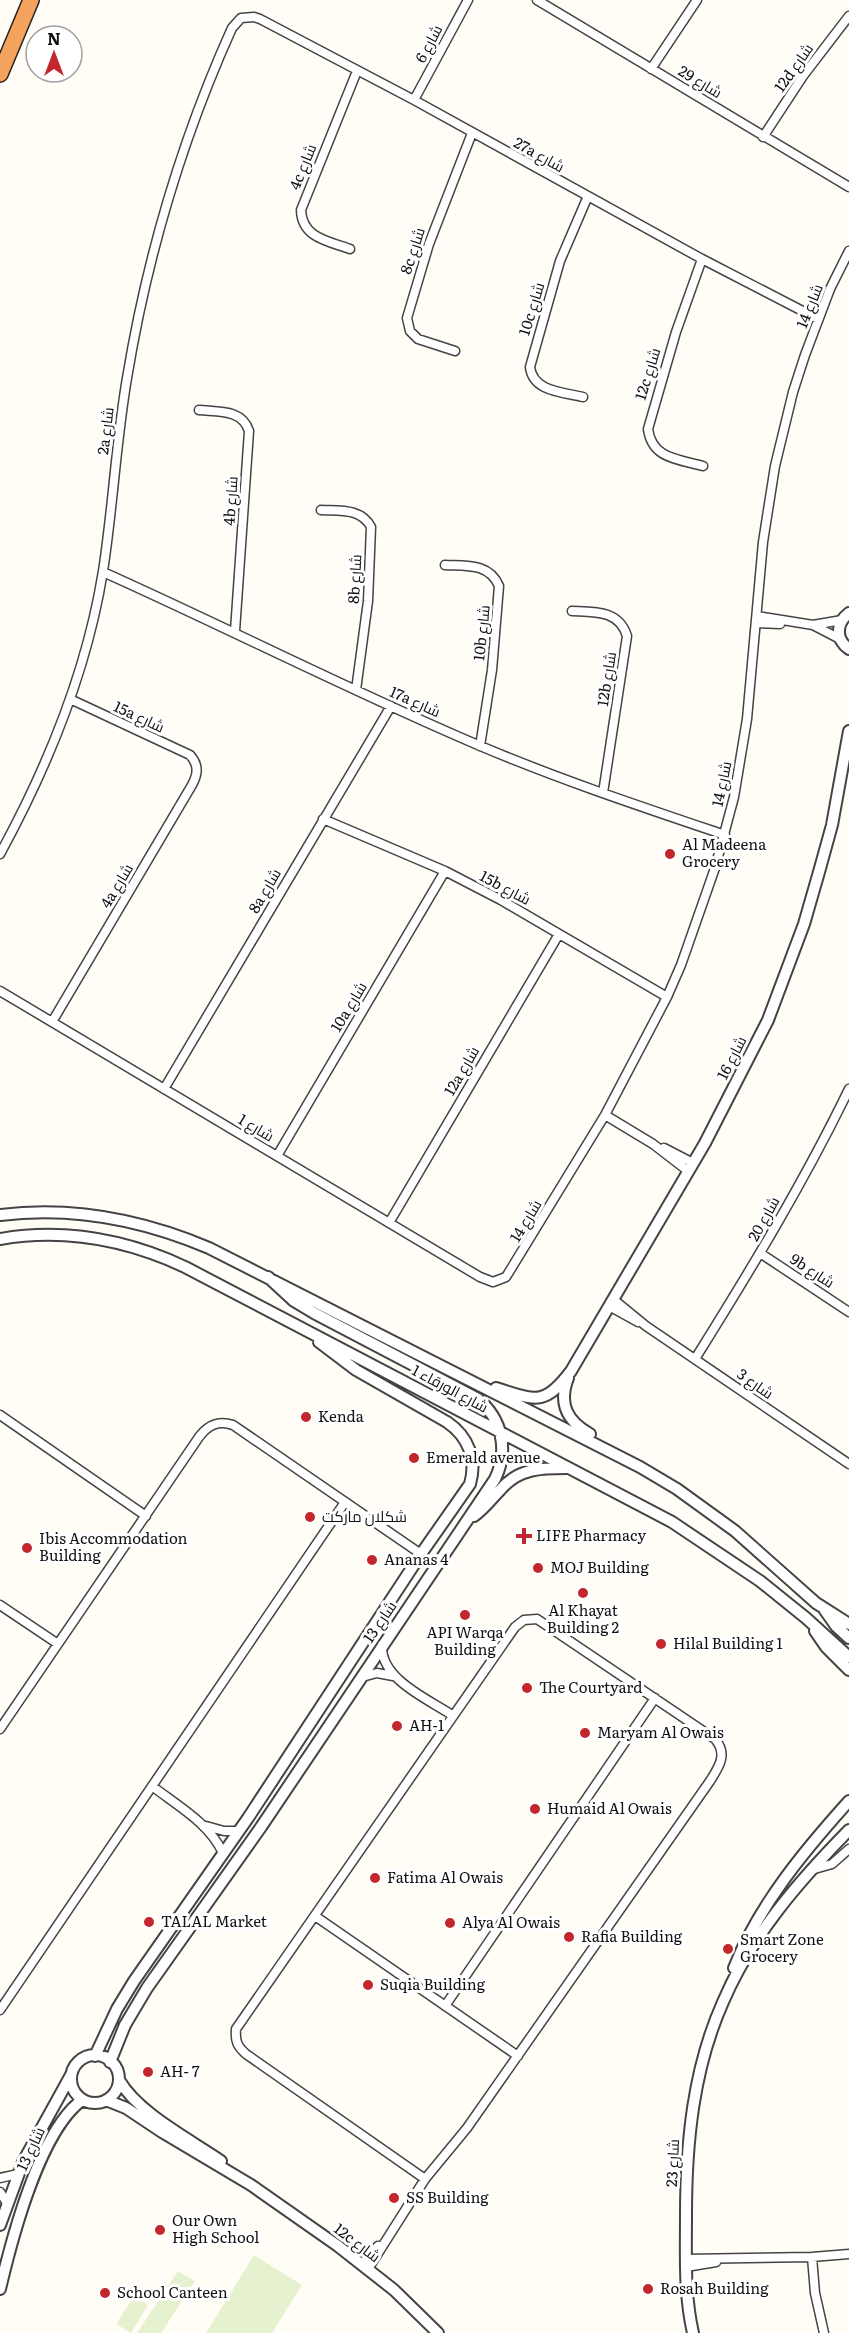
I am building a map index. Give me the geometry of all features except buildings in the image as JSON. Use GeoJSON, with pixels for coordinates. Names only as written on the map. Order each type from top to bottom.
{"type":"FeatureCollection","features":[{"type":"Feature","properties":{"kind":"highway"},"geometry":{"type":"LineString","coordinates":[[0,74],[31,0]]}},
{"type":"Feature","properties":{"kind":"highway"},"geometry":{"type":"LineString","coordinates":[[18,32],[43,0]]}},
{"type":"Feature","properties":{"kind":"street","name":"شارع 6"},"geometry":{"type":"LineString","coordinates":[[414,100],[468,0]]}},
{"type":"Feature","properties":{"kind":"street","name":"شارع 29"},"geometry":{"type":"LineString","coordinates":[[539,0],[849,187]]}},
{"type":"Feature","properties":{"kind":"street"},"geometry":{"type":"LineString","coordinates":[[651,69],[697,0]]}},
{"type":"Feature","properties":{"kind":"street","name":"27a شارع"},"geometry":{"type":"LineString","coordinates":[[247,16],[260,19],[414,100],[702,259],[818,319]]}},
{"type":"Feature","properties":{"kind":"street","name":"2a شارع"},"geometry":{"type":"LineString","coordinates":[[0,854],[37,783],[70,699],[103,572],[127,379],[145,288],[162,221],[196,114],[236,22],[247,16]]}},
{"type":"Feature","properties":{"kind":"street","name":"12d شارع"},"geometry":{"type":"LineString","coordinates":[[764,137],[803,76],[849,16]]}},
{"type":"Feature","properties":{"kind":"street","name":"4c شارع"},"geometry":{"type":"LineString","coordinates":[[350,249],[311,234],[305,227],[302,210],[357,71]]}},
{"type":"Feature","properties":{"kind":"street","name":"8c شارع"},"geometry":{"type":"LineString","coordinates":[[455,351],[418,339],[410,331],[407,318],[429,244],[472,133]]}},
{"type":"Feature","properties":{"kind":"street","name":"10c شارع"},"geometry":{"type":"LineString","coordinates":[[583,397],[541,386],[531,375],[530,367],[560,261],[588,196]]}},
{"type":"Feature","properties":{"kind":"street","name":"شارع 14"},"geometry":{"type":"LineString","coordinates":[[500,1280],[511,1272],[605,1115],[667,997],[681,965],[725,835],[747,719],[763,543],[775,466],[793,392],[818,319],[849,251]]}},
{"type":"Feature","properties":{"kind":"street","name":"12c شارع"},"geometry":{"type":"LineString","coordinates":[[702,259],[673,343],[648,429],[653,447],[661,454],[703,466]]}},
{"type":"Feature","properties":{"kind":"street","name":"4b شارع"},"geometry":{"type":"LineString","coordinates":[[199,411],[234,414],[241,418],[249,431],[235,631]]}},
{"type":"Feature","properties":{"kind":"street","name":"8b شارع"},"geometry":{"type":"LineString","coordinates":[[321,510],[360,514],[371,527],[367,611],[356,690]]}},
{"type":"Feature","properties":{"kind":"street","name":"10b شارع"},"geometry":{"type":"LineString","coordinates":[[445,565],[481,567],[496,578],[499,586],[492,670],[480,746]]}},
{"type":"Feature","properties":{"kind":"street","name":"17a شارع"},"geometry":{"type":"LineString","coordinates":[[103,572],[480,746],[603,793],[725,835]]}},
{"type":"Feature","properties":{"kind":"street","name":"12b شارع"},"geometry":{"type":"LineString","coordinates":[[572,611],[610,615],[619,620],[627,636],[603,793]]}},
{"type":"Feature","properties":{"kind":"street"},"geometry":{"type":"LineString","coordinates":[[757,619],[813,625],[845,616]]}},
{"type":"Feature","properties":{"kind":"street"},"geometry":{"type":"LineString","coordinates":[[840,639],[839,626],[845,616]]}},
{"type":"Feature","properties":{"kind":"street"},"geometry":{"type":"LineString","coordinates":[[813,625],[840,639],[848,650]]}},
{"type":"Feature","properties":{"kind":"street","name":"15a شارع"},"geometry":{"type":"LineString","coordinates":[[70,699],[181,751],[195,761]]}},
{"type":"Feature","properties":{"kind":"street","name":"8a شارع"},"geometry":{"type":"LineString","coordinates":[[164,1089],[391,706]]}},
{"type":"Feature","properties":{"kind":"street","name":"شارع 16"},"geometry":{"type":"LineString","coordinates":[[478,1384],[524,1397],[539,1397],[556,1389],[571,1371],[690,1167],[763,1031],[786,974],[804,924],[832,825],[849,731]]}},
{"type":"Feature","properties":{"kind":"street","name":"4a شارع"},"geometry":{"type":"LineString","coordinates":[[52,1022],[192,785],[198,769],[195,761]]}},
{"type":"Feature","properties":{"kind":"street","name":"15b شارع"},"geometry":{"type":"LineString","coordinates":[[323,819],[445,871],[501,900],[667,997]]}},
{"type":"Feature","properties":{"kind":"street","name":"10a شارع"},"geometry":{"type":"LineString","coordinates":[[277,1156],[445,871]]}},
{"type":"Feature","properties":{"kind":"street","name":"12a شارع"},"geometry":{"type":"LineString","coordinates":[[389,1223],[559,934]]}},
{"type":"Feature","properties":{"kind":"street","name":"شارع 1"},"geometry":{"type":"LineString","coordinates":[[0,991],[480,1277],[493,1282],[500,1280]]}},
{"type":"Feature","properties":{"kind":"street","name":"شارع 20"},"geometry":{"type":"LineString","coordinates":[[695,1359],[760,1253],[811,1163],[849,1089]]}},
{"type":"Feature","properties":{"kind":"street"},"geometry":{"type":"LineString","coordinates":[[605,1115],[690,1167]]}},
{"type":"Feature","properties":{"kind":"street","name":"شارع الورقاء 1"},"geometry":{"type":"LineString","coordinates":[[0,1215],[67,1213],[130,1221],[190,1240],[268,1277],[538,1417],[622,1457],[677,1489],[735,1531],[824,1608],[849,1624]]}},
{"type":"Feature","properties":{"kind":"street","name":"شارع الورقاء 1"},"geometry":{"type":"LineString","coordinates":[[0,1239],[58,1234],[97,1238],[134,1247],[185,1267],[646,1508],[741,1567],[806,1618],[849,1657]]}},
{"type":"Feature","properties":{"kind":"street","name":"9b شارع"},"geometry":{"type":"LineString","coordinates":[[760,1253],[849,1312]]}},
{"type":"Feature","properties":{"kind":"street","name":"شارع 13"},"geometry":{"type":"LineString","coordinates":[[110,2062],[125,2025],[147,1988],[261,1827],[495,1479],[500,1467],[503,1447],[501,1433],[490,1410],[478,1399],[314,1313],[285,1293],[268,1277]]}},
{"type":"Feature","properties":{"kind":"street","name":"شارع 3"},"geometry":{"type":"LineString","coordinates":[[611,1303],[849,1464]]}},
{"type":"Feature","properties":{"kind":"street","name":"شارع 13"},"geometry":{"type":"LineString","coordinates":[[95,2056],[126,1994],[470,1484],[473,1464],[468,1444],[453,1427],[356,1370],[308,1331]]}},
{"type":"Feature","properties":{"kind":"street","name":"شارع 16"},"geometry":{"type":"LineString","coordinates":[[571,1371],[563,1397],[569,1418],[576,1426],[622,1457]]}},
{"type":"Feature","properties":{"kind":"street"},"geometry":{"type":"LineString","coordinates":[[0,1415],[147,1516]]}},
{"type":"Feature","properties":{"kind":"street"},"geometry":{"type":"LineString","coordinates":[[0,1729],[205,1429],[217,1423],[233,1425],[421,1554]]}},
{"type":"Feature","properties":{"kind":"street"},"geometry":{"type":"LineString","coordinates":[[467,1521],[487,1505],[507,1483],[521,1473],[538,1468],[570,1468]]}},
{"type":"Feature","properties":{"kind":"street"},"geometry":{"type":"LineString","coordinates":[[0,2010],[345,1502]]}},
{"type":"Feature","properties":{"kind":"street"},"geometry":{"type":"LineString","coordinates":[[0,1605],[58,1644]]}},
{"type":"Feature","properties":{"kind":"street"},"geometry":{"type":"LineString","coordinates":[[824,1608],[849,1638]]}},
{"type":"Feature","properties":{"kind":"street"},"geometry":{"type":"LineString","coordinates":[[806,1618],[826,1647],[849,1670]]}},
{"type":"Feature","properties":{"kind":"street"},"geometry":{"type":"LineString","coordinates":[[365,2266],[425,2179],[467,2128],[518,2056],[721,1762],[722,1751],[715,1739],[542,1621],[530,1619],[515,1627],[236,2029],[235,2039],[239,2048],[425,2179]]}},
{"type":"Feature","properties":{"kind":"street"},"geometry":{"type":"LineString","coordinates":[[382,1644],[384,1662],[393,1676],[452,1716]]}},
{"type":"Feature","properties":{"kind":"street"},"geometry":{"type":"LineString","coordinates":[[361,1677],[377,1673],[393,1676]]}},
{"type":"Feature","properties":{"kind":"street"},"geometry":{"type":"LineString","coordinates":[[445,2006],[655,1698]]}},
{"type":"Feature","properties":{"kind":"street"},"geometry":{"type":"LineString","coordinates":[[152,1786],[203,1824],[215,1838],[223,1853]]}},
{"type":"Feature","properties":{"kind":"street","name":"شارع 23"},"geometry":{"type":"LineString","coordinates":[[693,2333],[687,2301],[686,2172],[689,2132],[702,2066],[745,1943],[801,1857],[849,1802]]}},
{"type":"Feature","properties":{"kind":"street"},"geometry":{"type":"LineString","coordinates":[[203,1824],[217,1830],[238,1831]]}},
{"type":"Feature","properties":{"kind":"street"},"geometry":{"type":"LineString","coordinates":[[833,1846],[849,1824]]}},
{"type":"Feature","properties":{"kind":"street","name":"شارع 23"},"geometry":{"type":"LineString","coordinates":[[724,1998],[768,1924],[811,1870],[849,1830]]}},
{"type":"Feature","properties":{"kind":"street"},"geometry":{"type":"LineString","coordinates":[[811,1870],[832,1864],[849,1849]]}},
{"type":"Feature","properties":{"kind":"street"},"geometry":{"type":"LineString","coordinates":[[315,1916],[518,2056]]}},
{"type":"Feature","properties":{"kind":"street"},"geometry":{"type":"LineString","coordinates":[[95,2056],[110,2062],[117,2070],[118,2080],[115,2092],[106,2100],[97,2103],[82,2100],[73,2089],[71,2075],[80,2061],[95,2056]]}},
{"type":"Feature","properties":{"kind":"street","name":"شارع 13"},"geometry":{"type":"LineString","coordinates":[[0,2225],[18,2174],[35,2138],[59,2100],[71,2075]]}},
{"type":"Feature","properties":{"kind":"street","name":"12c شارع"},"geometry":{"type":"LineString","coordinates":[[118,2080],[127,2093],[142,2107],[236,2171],[251,2186]]}},
{"type":"Feature","properties":{"kind":"street","name":"شارع 13"},"geometry":{"type":"LineString","coordinates":[[0,2289],[20,2217],[40,2164],[65,2116],[82,2100]]}},
{"type":"Feature","properties":{"kind":"street","name":"12c شارع"},"geometry":{"type":"LineString","coordinates":[[106,2100],[126,2108],[251,2186],[365,2266],[438,2333]]}},
{"type":"Feature","properties":{"kind":"street"},"geometry":{"type":"LineString","coordinates":[[0,2178],[18,2174]]}},
{"type":"Feature","properties":{"kind":"street"},"geometry":{"type":"LineString","coordinates":[[0,2192],[7,2203]]}},
{"type":"Feature","properties":{"kind":"street"},"geometry":{"type":"LineString","coordinates":[[686,2263],[731,2258],[849,2254]]}},
{"type":"Feature","properties":{"kind":"street"},"geometry":{"type":"LineString","coordinates":[[812,2257],[815,2293],[824,2333]]}},
{"type":"Feature","properties":{"kind":"green space"},"geometry":{"type":"Polygon","coordinates":[[[254,2255],[302,2285],[272,2333],[206,2333],[254,2255]]]}},
{"type":"Feature","properties":{"kind":"green space"},"geometry":{"type":"Polygon","coordinates":[[[178,2271],[195,2281],[161,2333],[137,2333],[178,2271]]]}},
{"type":"Feature","properties":{"kind":"green space"},"geometry":{"type":"Polygon","coordinates":[[[134,2296],[148,2305],[131,2333],[116,2324],[134,2296]]]}},
{"type":"Feature","properties":{"kind":"place","name":"Al Madeena Grocery"},"geometry":{"type":"Point","coordinates":[670,854]}},
{"type":"Feature","properties":{"kind":"place","name":"Kenda"},"geometry":{"type":"Point","coordinates":[306,1417]}},
{"type":"Feature","properties":{"kind":"place","name":"Emerald avenue"},"geometry":{"type":"Point","coordinates":[414,1458]}},
{"type":"Feature","properties":{"kind":"place","name":"شكلان ماركت"},"geometry":{"type":"Point","coordinates":[310,1517]}},
{"type":"Feature","properties":{"kind":"place","name":"LIFE Pharmacy"},"geometry":{"type":"Point","coordinates":[524,1536]}},
{"type":"Feature","properties":{"kind":"place","name":"Ibis Accommodation Building"},"geometry":{"type":"Point","coordinates":[27,1548]}},
{"type":"Feature","properties":{"kind":"place","name":"Ananas 4"},"geometry":{"type":"Point","coordinates":[372,1560]}},
{"type":"Feature","properties":{"kind":"place","name":"MOJ Building"},"geometry":{"type":"Point","coordinates":[538,1568]}},
{"type":"Feature","properties":{"kind":"place","name":"Al Khayat Building 2"},"geometry":{"type":"Point","coordinates":[583,1593]}},
{"type":"Feature","properties":{"kind":"place","name":"API Warqa Building"},"geometry":{"type":"Point","coordinates":[465,1615]}},
{"type":"Feature","properties":{"kind":"place","name":"Hilal Building 1"},"geometry":{"type":"Point","coordinates":[661,1644]}},
{"type":"Feature","properties":{"kind":"place","name":"The Courtyard"},"geometry":{"type":"Point","coordinates":[527,1688]}},
{"type":"Feature","properties":{"kind":"place","name":"AH-1"},"geometry":{"type":"Point","coordinates":[397,1726]}},
{"type":"Feature","properties":{"kind":"place","name":"Maryam Al Owais"},"geometry":{"type":"Point","coordinates":[585,1733]}},
{"type":"Feature","properties":{"kind":"place","name":"Humaid Al Owais"},"geometry":{"type":"Point","coordinates":[535,1809]}},
{"type":"Feature","properties":{"kind":"place","name":"Fatima Al Owais"},"geometry":{"type":"Point","coordinates":[375,1878]}},
{"type":"Feature","properties":{"kind":"place","name":"TALAL Market"},"geometry":{"type":"Point","coordinates":[149,1922]}},
{"type":"Feature","properties":{"kind":"place","name":"Alya Al Owais"},"geometry":{"type":"Point","coordinates":[450,1923]}},
{"type":"Feature","properties":{"kind":"place","name":"Rafia Building"},"geometry":{"type":"Point","coordinates":[569,1937]}},
{"type":"Feature","properties":{"kind":"place","name":"Smart Zone Grocery"},"geometry":{"type":"Point","coordinates":[728,1949]}},
{"type":"Feature","properties":{"kind":"place","name":"Suqia Building"},"geometry":{"type":"Point","coordinates":[368,1985]}},
{"type":"Feature","properties":{"kind":"place","name":"AH- 7"},"geometry":{"type":"Point","coordinates":[148,2072]}},
{"type":"Feature","properties":{"kind":"place","name":"SS Building"},"geometry":{"type":"Point","coordinates":[394,2198]}},
{"type":"Feature","properties":{"kind":"place","name":"Our Own High School"},"geometry":{"type":"Point","coordinates":[160,2230]}},
{"type":"Feature","properties":{"kind":"place","name":"Rosah Building"},"geometry":{"type":"Point","coordinates":[648,2289]}},
{"type":"Feature","properties":{"kind":"place","name":"School Canteen"},"geometry":{"type":"Point","coordinates":[105,2293]}}]}
